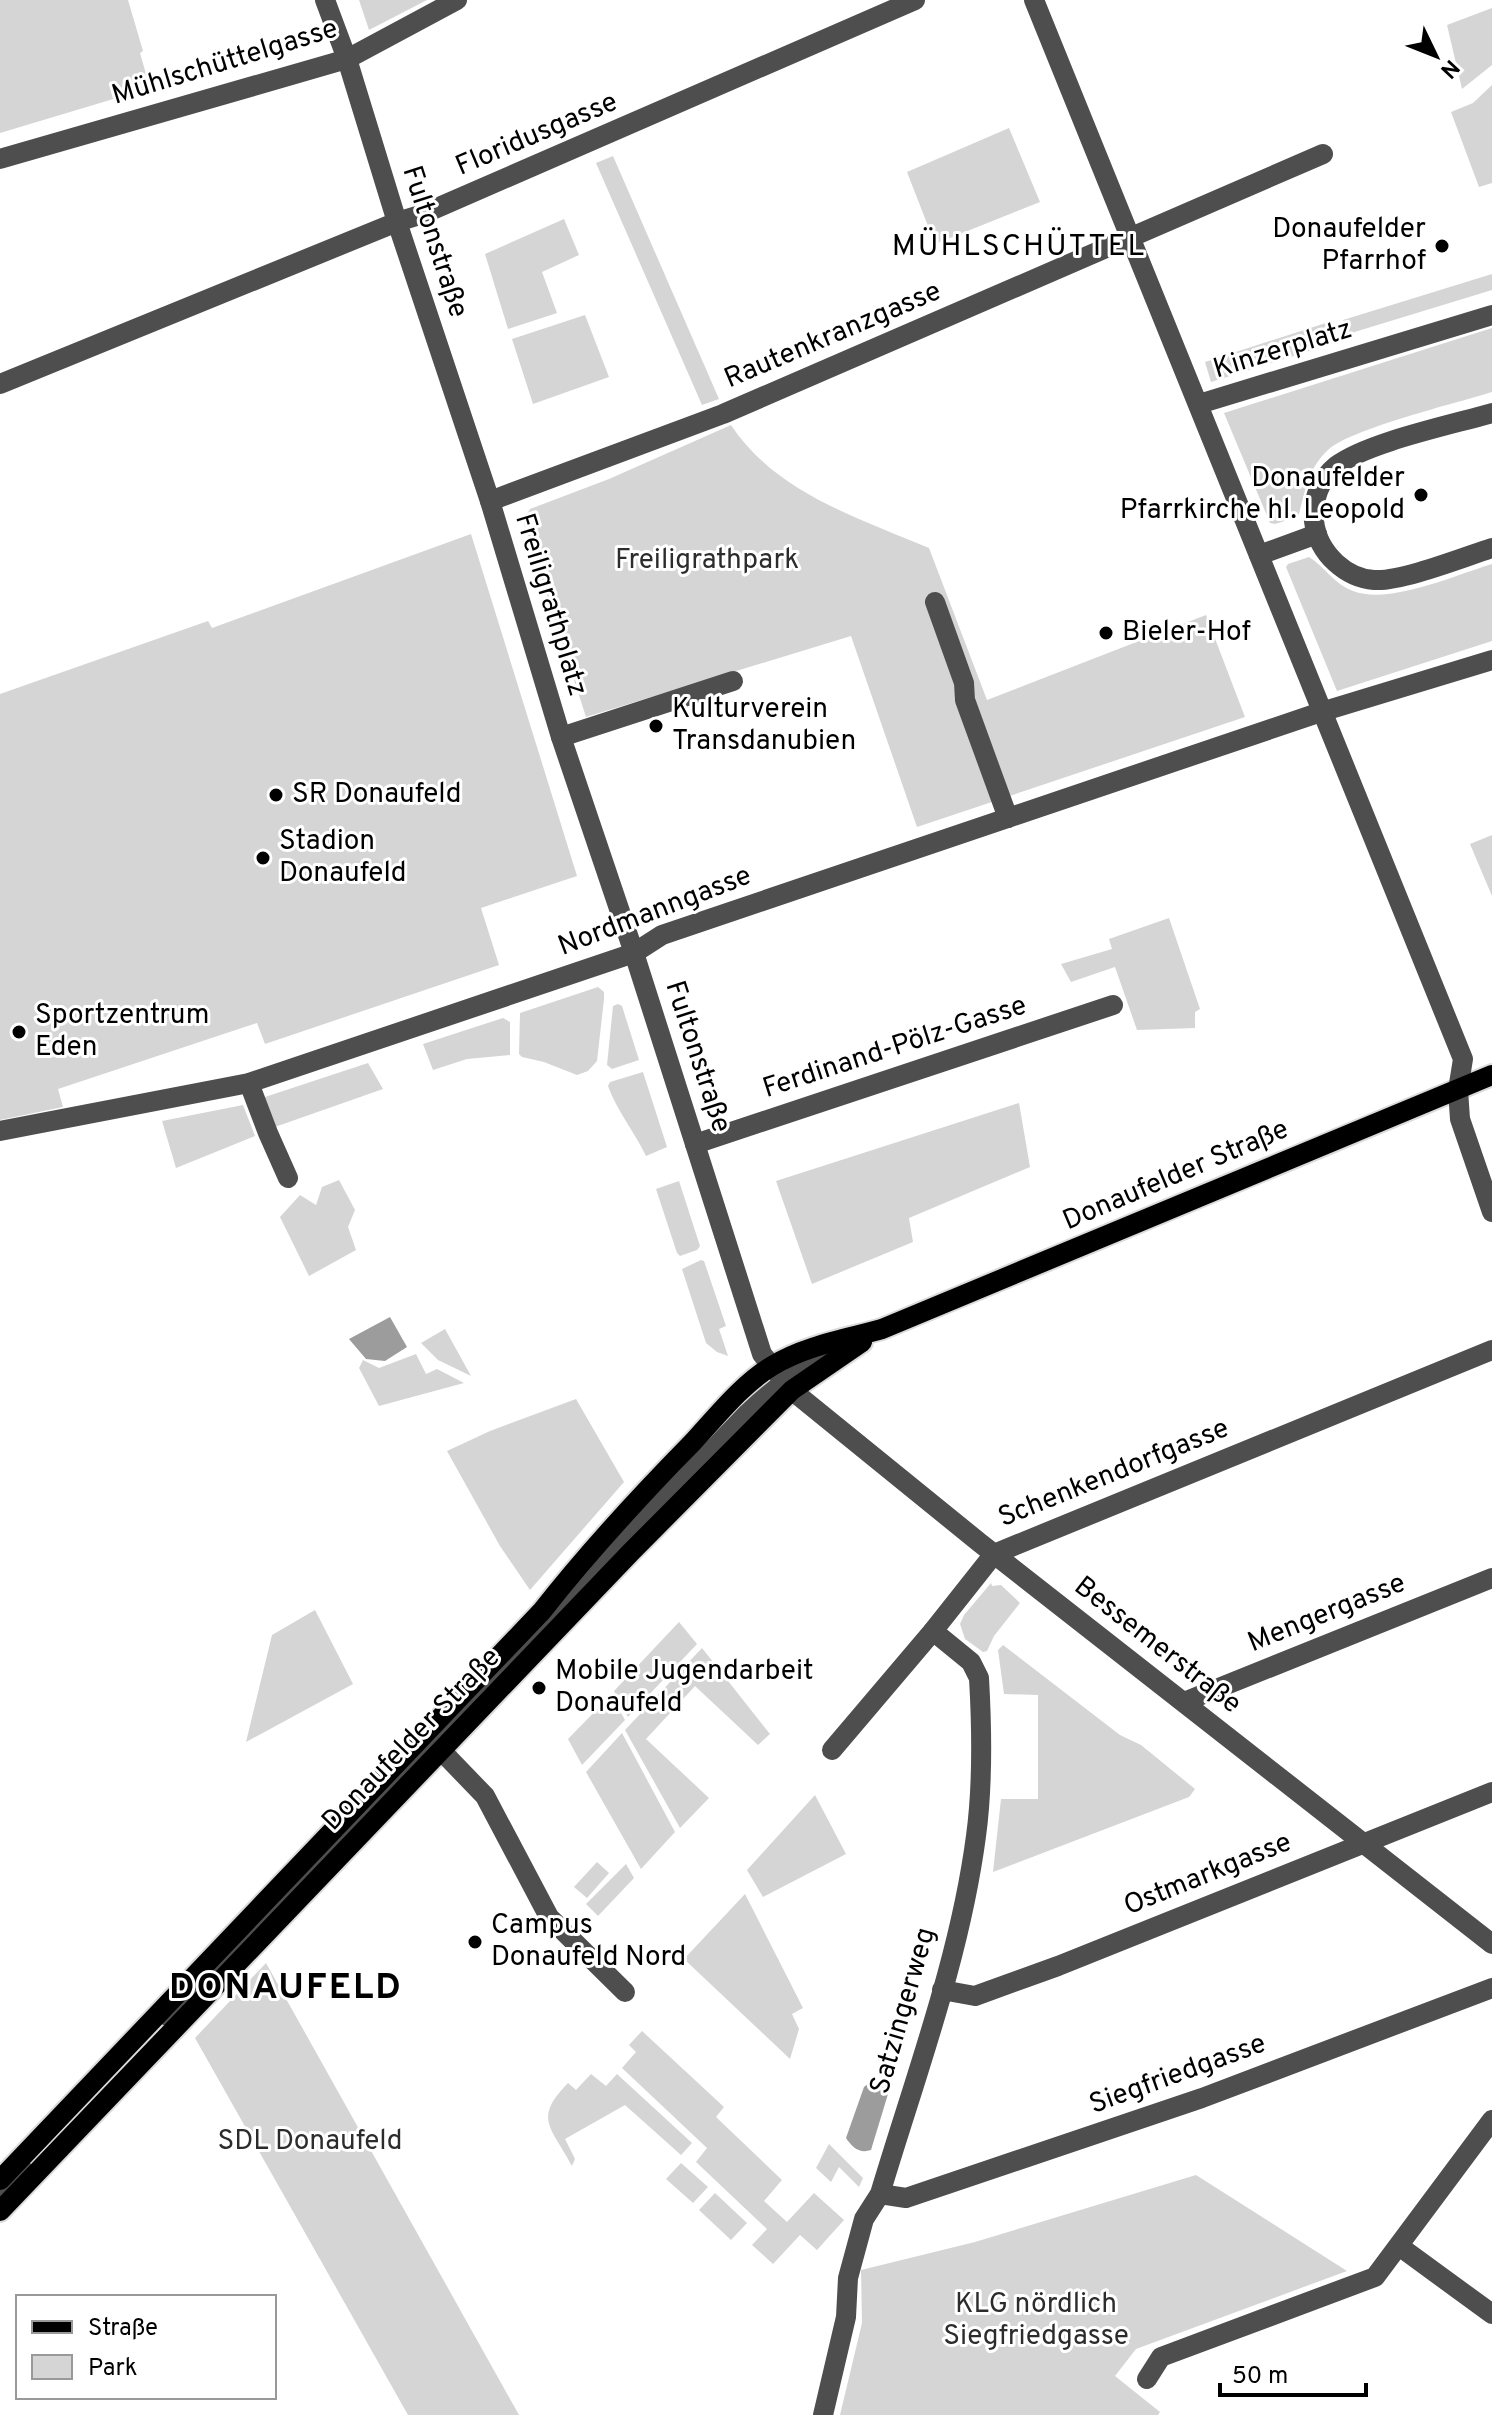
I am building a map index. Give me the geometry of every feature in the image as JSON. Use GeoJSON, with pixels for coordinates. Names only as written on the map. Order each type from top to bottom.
{"type":"FeatureCollection","features":[{"type":"Feature","properties":{"kind":"main road","name":"Donaufelder Straße"},"geometry":{"type":"LineString","coordinates":[[0,2211],[434,1742],[600,1541],[746,1386],[783,1382],[882,1329],[1492,1075]]}},
{"type":"Feature","properties":{"kind":"main road","name":"Donaufelder Straße"},"geometry":{"type":"LineString","coordinates":[[0,2180],[434,1742],[631,1552],[783,1382],[795,1354],[882,1329]]}},
{"type":"Feature","properties":{"kind":"street","name":"Fultonstraße"},"geometry":{"type":"LineString","coordinates":[[325,0],[347,59],[397,222],[490,501]]}},
{"type":"Feature","properties":{"kind":"street","name":"Mühlschüttelgasse"},"geometry":{"type":"LineString","coordinates":[[0,159],[347,59],[457,0]]}},
{"type":"Feature","properties":{"kind":"street","name":"Floridusgasse"},"geometry":{"type":"LineString","coordinates":[[0,384],[423,214],[915,0]]}},
{"type":"Feature","properties":{"kind":"street"},"geometry":{"type":"LineString","coordinates":[[1034,0],[1199,404]]}},
{"type":"Feature","properties":{"kind":"street","name":"Rautenkranzgasse"},"geometry":{"type":"LineString","coordinates":[[716,416],[1323,154]]}},
{"type":"Feature","properties":{"kind":"street","name":"Kinzerplatz"},"geometry":{"type":"LineString","coordinates":[[1492,315],[1199,404],[1463,1059],[1458,1090],[1460,1119],[1492,1212]]}},
{"type":"Feature","properties":{"kind":"street"},"geometry":{"type":"LineString","coordinates":[[1492,413],[1382,446],[1339,464],[1325,477],[1317,493],[1314,516],[1317,534],[1328,556],[1352,575],[1375,580],[1397,577],[1492,548]]}},
{"type":"Feature","properties":{"kind":"street","name":"Freiligrathplatz"},"geometry":{"type":"LineString","coordinates":[[716,416],[490,501],[561,737],[733,681]]}},
{"type":"Feature","properties":{"kind":"street"},"geometry":{"type":"LineString","coordinates":[[1259,555],[1317,534]]}},
{"type":"Feature","properties":{"kind":"street"},"geometry":{"type":"LineString","coordinates":[[935,602],[964,683],[965,700],[1008,818]]}},
{"type":"Feature","properties":{"kind":"street"},"geometry":{"type":"LineString","coordinates":[[1321,712],[1492,660]]}},
{"type":"Feature","properties":{"kind":"street","name":"Nordmanngasse"},"geometry":{"type":"LineString","coordinates":[[0,1131],[249,1083],[634,953],[662,935],[1321,712]]}},
{"type":"Feature","properties":{"kind":"street","name":"Fultonstraße"},"geometry":{"type":"LineString","coordinates":[[561,737],[634,953],[762,1354],[783,1382]]}},
{"type":"Feature","properties":{"kind":"street","name":"Ferdinand-Pölz-Gasse"},"geometry":{"type":"LineString","coordinates":[[695,1144],[1113,1005]]}},
{"type":"Feature","properties":{"kind":"street"},"geometry":{"type":"LineString","coordinates":[[249,1083],[288,1178]]}},
{"type":"Feature","properties":{"kind":"street","name":"Schenkendorfgasse"},"geometry":{"type":"LineString","coordinates":[[832,1750],[994,1554],[1492,1350]]}},
{"type":"Feature","properties":{"kind":"street","name":"Bessemerstraße"},"geometry":{"type":"LineString","coordinates":[[783,1382],[994,1554],[1492,1944]]}},
{"type":"Feature","properties":{"kind":"street","name":"Mengergasse"},"geometry":{"type":"LineString","coordinates":[[1184,1702],[1492,1578]]}},
{"type":"Feature","properties":{"kind":"street","name":"Satzingerweg"},"geometry":{"type":"LineString","coordinates":[[823,2415],[846,2317],[848,2278],[864,2219],[880,2194],[942,1990],[970,1874],[976,1833],[980,1703],[976,1670],[971,1662],[933,1631]]}},
{"type":"Feature","properties":{"kind":"street"},"geometry":{"type":"LineString","coordinates":[[434,1742],[485,1796],[549,1917],[625,1992]]}},
{"type":"Feature","properties":{"kind":"street","name":"Donaufelder Straße"},"geometry":{"type":"LineString","coordinates":[[0,2193],[434,1742]]}},
{"type":"Feature","properties":{"kind":"street","name":"Ostmarkgasse"},"geometry":{"type":"LineString","coordinates":[[942,1990],[975,1996],[1492,1792]]}},
{"type":"Feature","properties":{"kind":"street","name":"Siegfriedgasse"},"geometry":{"type":"LineString","coordinates":[[880,2194],[906,2198],[1202,2098],[1492,1988]]}},
{"type":"Feature","properties":{"kind":"street"},"geometry":{"type":"LineString","coordinates":[[1147,2379],[1161,2357],[1375,2277],[1492,2120]]}},
{"type":"Feature","properties":{"kind":"street"},"geometry":{"type":"LineString","coordinates":[[1399,2246],[1492,2314]]}},
{"type":"Feature","properties":{"kind":"green space"},"geometry":{"type":"Polygon","coordinates":[[[0,0],[128,0],[150,88],[0,133],[0,0]]]}},
{"type":"Feature","properties":{"kind":"green space"},"geometry":{"type":"Polygon","coordinates":[[[359,0],[427,0],[369,30],[359,0]]]}},
{"type":"Feature","properties":{"kind":"green space"},"geometry":{"type":"Polygon","coordinates":[[[1492,8],[1492,65],[1462,89],[1447,25],[1492,8]]]}},
{"type":"Feature","properties":{"kind":"green space"},"geometry":{"type":"Polygon","coordinates":[[[1492,85],[1492,183],[1479,187],[1451,112],[1473,103],[1492,85]]]}},
{"type":"Feature","properties":{"kind":"green space"},"geometry":{"type":"Polygon","coordinates":[[[1009,128],[1040,202],[935,244],[907,172],[1009,128]]]}},
{"type":"Feature","properties":{"kind":"green space"},"geometry":{"type":"Polygon","coordinates":[[[613,156],[719,399],[702,405],[596,163],[613,156]]]}},
{"type":"Feature","properties":{"kind":"green space"},"geometry":{"type":"Polygon","coordinates":[[[564,219],[579,255],[542,272],[557,313],[508,329],[485,254],[564,219]]]}},
{"type":"Feature","properties":{"kind":"green space"},"geometry":{"type":"Polygon","coordinates":[[[1492,274],[1492,290],[1348,334],[1343,320],[1492,274]]]}},
{"type":"Feature","properties":{"kind":"green space"},"geometry":{"type":"Polygon","coordinates":[[[585,315],[609,377],[533,404],[512,339],[585,315]]]}},
{"type":"Feature","properties":{"kind":"green space"},"geometry":{"type":"Polygon","coordinates":[[[1332,321],[1338,342],[1211,382],[1205,362],[1332,321]]]}},
{"type":"Feature","properties":{"kind":"green space"},"geometry":{"type":"Polygon","coordinates":[[[1492,328],[1492,392],[1380,425],[1340,442],[1328,450],[1315,466],[1298,517],[1270,523],[1224,413],[1492,328]]]}},
{"type":"Feature","properties":{"kind":"green space","name":"Freiligrathpark"},"geometry":{"type":"Polygon","coordinates":[[[731,425],[749,448],[794,485],[847,514],[929,548],[987,700],[1206,615],[1245,717],[917,827],[851,636],[586,717],[523,521],[530,509],[609,479],[731,425]]]}},
{"type":"Feature","properties":{"kind":"green space","name":"SR Donaufeld"},"geometry":{"type":"Polygon","coordinates":[[[471,534],[577,876],[481,908],[499,965],[265,1044],[257,1023],[58,1089],[63,1107],[0,1120],[0,694],[208,621],[212,628],[471,534]]]}},
{"type":"Feature","properties":{"kind":"green space"},"geometry":{"type":"Polygon","coordinates":[[[1309,557],[1346,588],[1368,594],[1403,592],[1492,564],[1492,641],[1337,691],[1286,567],[1309,557]]]}},
{"type":"Feature","properties":{"kind":"green space"},"geometry":{"type":"Polygon","coordinates":[[[1492,835],[1492,896],[1470,844],[1492,835]]]}},
{"type":"Feature","properties":{"kind":"green space"},"geometry":{"type":"Polygon","coordinates":[[[1169,918],[1200,1009],[1195,1012],[1195,1028],[1137,1030],[1115,967],[1071,982],[1061,964],[1112,949],[1109,939],[1169,918]]]}},
{"type":"Feature","properties":{"kind":"green space"},"geometry":{"type":"Polygon","coordinates":[[[598,987],[604,992],[604,999],[597,1061],[588,1071],[577,1075],[519,1054],[520,1013],[598,987]]]}},
{"type":"Feature","properties":{"kind":"green space"},"geometry":{"type":"Polygon","coordinates":[[[613,1006],[622,1006],[639,1060],[612,1069],[607,1065],[613,1006]]]}},
{"type":"Feature","properties":{"kind":"green space"},"geometry":{"type":"Polygon","coordinates":[[[503,1018],[510,1022],[510,1055],[467,1059],[433,1070],[423,1044],[503,1018]]]}},
{"type":"Feature","properties":{"kind":"green space"},"geometry":{"type":"Polygon","coordinates":[[[368,1063],[383,1089],[272,1128],[262,1098],[368,1063]]]}},
{"type":"Feature","properties":{"kind":"green space"},"geometry":{"type":"Polygon","coordinates":[[[643,1072],[667,1147],[646,1156],[608,1086],[610,1082],[643,1072]]]}},
{"type":"Feature","properties":{"kind":"green space"},"geometry":{"type":"Polygon","coordinates":[[[1019,1103],[1030,1167],[909,1218],[913,1242],[812,1284],[776,1181],[1019,1103]]]}},
{"type":"Feature","properties":{"kind":"green space"},"geometry":{"type":"Polygon","coordinates":[[[243,1105],[255,1136],[176,1168],[162,1121],[243,1105]]]}},
{"type":"Feature","properties":{"kind":"green space"},"geometry":{"type":"Polygon","coordinates":[[[339,1180],[355,1210],[348,1227],[356,1250],[309,1276],[280,1217],[300,1195],[316,1205],[322,1187],[339,1180]]]}},
{"type":"Feature","properties":{"kind":"green space"},"geometry":{"type":"Polygon","coordinates":[[[679,1181],[700,1246],[680,1256],[656,1189],[679,1181]]]}},
{"type":"Feature","properties":{"kind":"green space"},"geometry":{"type":"Polygon","coordinates":[[[704,1261],[726,1326],[719,1329],[728,1356],[706,1343],[682,1269],[704,1261]]]}},
{"type":"Feature","properties":{"kind":"green space"},"geometry":{"type":"Polygon","coordinates":[[[445,1329],[471,1376],[438,1360],[421,1343],[445,1329]]]}},
{"type":"Feature","properties":{"kind":"green space"},"geometry":{"type":"Polygon","coordinates":[[[416,1354],[426,1374],[437,1369],[464,1383],[379,1406],[359,1368],[363,1360],[379,1368],[416,1354]]]}},
{"type":"Feature","properties":{"kind":"green space"},"geometry":{"type":"Polygon","coordinates":[[[576,1399],[624,1482],[530,1590],[500,1546],[447,1451],[490,1431],[576,1399]]]}},
{"type":"Feature","properties":{"kind":"green space"},"geometry":{"type":"Polygon","coordinates":[[[991,1583],[992,1586],[1001,1585],[1020,1603],[994,1636],[987,1651],[983,1652],[965,1639],[960,1624],[991,1583]]]}},
{"type":"Feature","properties":{"kind":"green space"},"geometry":{"type":"Polygon","coordinates":[[[315,1610],[353,1684],[246,1742],[272,1635],[315,1610]]]}},
{"type":"Feature","properties":{"kind":"green space"},"geometry":{"type":"Polygon","coordinates":[[[679,1622],[697,1644],[628,1717],[614,1691],[679,1622]]]}},
{"type":"Feature","properties":{"kind":"green space"},"geometry":{"type":"Polygon","coordinates":[[[1003,1645],[1120,1735],[1141,1745],[1195,1789],[1189,1797],[993,1872],[1001,1799],[1038,1799],[1038,1695],[1004,1694],[998,1650],[1003,1645]]]}},
{"type":"Feature","properties":{"kind":"green space"},"geometry":{"type":"Polygon","coordinates":[[[702,1648],[770,1734],[758,1745],[695,1686],[646,1739],[709,1798],[680,1828],[625,1730],[702,1648]]]}},
{"type":"Feature","properties":{"kind":"green space"},"geometry":{"type":"Polygon","coordinates":[[[611,1695],[625,1720],[582,1765],[568,1739],[611,1695]]]}},
{"type":"Feature","properties":{"kind":"green space"},"geometry":{"type":"Polygon","coordinates":[[[622,1733],[675,1832],[641,1869],[586,1772],[622,1733]]]}},
{"type":"Feature","properties":{"kind":"green space"},"geometry":{"type":"Polygon","coordinates":[[[815,1795],[846,1854],[763,1897],[747,1870],[815,1795]]]}},
{"type":"Feature","properties":{"kind":"green space"},"geometry":{"type":"Polygon","coordinates":[[[597,1862],[609,1873],[587,1898],[574,1887],[597,1862]]]}},
{"type":"Feature","properties":{"kind":"green space"},"geometry":{"type":"Polygon","coordinates":[[[626,1864],[634,1878],[598,1916],[586,1904],[626,1864]]]}},
{"type":"Feature","properties":{"kind":"green space"},"geometry":{"type":"Polygon","coordinates":[[[745,1894],[803,2008],[792,2014],[799,2029],[790,2059],[684,1959],[745,1894]]]}},
{"type":"Feature","properties":{"kind":"green space","name":"SDL Donaufeld"},"geometry":{"type":"Polygon","coordinates":[[[266,1963],[519,2415],[408,2415],[195,2038],[266,1963]]]}},
{"type":"Feature","properties":{"kind":"green space"},"geometry":{"type":"Polygon","coordinates":[[[642,2031],[724,2107],[716,2117],[782,2180],[764,2201],[787,2222],[814,2193],[844,2220],[817,2250],[800,2235],[773,2264],[752,2245],[767,2229],[696,2162],[707,2148],[622,2068],[636,2052],[629,2045],[642,2031]]]}},
{"type":"Feature","properties":{"kind":"green space"},"geometry":{"type":"Polygon","coordinates":[[[591,2074],[606,2086],[617,2074],[692,2143],[681,2155],[625,2105],[565,2139],[575,2159],[572,2166],[552,2132],[548,2115],[557,2095],[568,2083],[576,2090],[591,2074]]]}},
{"type":"Feature","properties":{"kind":"green space"},"geometry":{"type":"Polygon","coordinates":[[[829,2144],[863,2178],[859,2187],[839,2167],[831,2182],[816,2168],[829,2144]]]}},
{"type":"Feature","properties":{"kind":"green space"},"geometry":{"type":"Polygon","coordinates":[[[681,2163],[708,2187],[693,2203],[666,2179],[681,2163]]]}},
{"type":"Feature","properties":{"kind":"green space","name":"KLG nördlich Siegfriedgasse"},"geometry":{"type":"Polygon","coordinates":[[[1196,2175],[1347,2271],[1136,2349],[1115,2376],[1160,2412],[1158,2415],[840,2415],[862,2323],[861,2270],[975,2242],[1196,2175]]]}},
{"type":"Feature","properties":{"kind":"green space"},"geometry":{"type":"Polygon","coordinates":[[[715,2193],[747,2223],[731,2240],[699,2210],[715,2193]]]}},
{"type":"Feature","properties":{"kind":"shaded area"},"geometry":{"type":"Polygon","coordinates":[[[390,1317],[407,1347],[385,1361],[366,1359],[349,1339],[390,1317]]]}},
{"type":"Feature","properties":{"kind":"shaded area"},"geometry":{"type":"Polygon","coordinates":[[[869,2083],[880,2086],[888,2094],[871,2150],[863,2151],[853,2147],[846,2138],[864,2087],[869,2083]]]}},
{"type":"Feature","properties":{"kind":"tram line"},"geometry":{"type":"LineString","coordinates":[[0,2206],[712,1463],[752,1423],[813,1372],[886,1331],[1492,1081]]}},
{"type":"Feature","properties":{"kind":"place","name":"Donaufelder Pfarrhof"},"geometry":{"type":"Point","coordinates":[1442,246]}},
{"type":"Feature","properties":{"kind":"place","name":"Donaufelder Pfarrkirche hl. Leopold"},"geometry":{"type":"Point","coordinates":[1421,495]}},
{"type":"Feature","properties":{"kind":"place","name":"Bieler-Hof"},"geometry":{"type":"Point","coordinates":[1106,633]}},
{"type":"Feature","properties":{"kind":"place","name":"Kulturverein Transdanubien"},"geometry":{"type":"Point","coordinates":[656,726]}},
{"type":"Feature","properties":{"kind":"place","name":"SR Donaufeld"},"geometry":{"type":"Point","coordinates":[276,795]}},
{"type":"Feature","properties":{"kind":"place","name":"Stadion Donaufeld"},"geometry":{"type":"Point","coordinates":[263,858]}},
{"type":"Feature","properties":{"kind":"place","name":"Sportzentrum Eden"},"geometry":{"type":"Point","coordinates":[19,1032]}},
{"type":"Feature","properties":{"kind":"place","name":"Mobile Jugendarbeit Donaufeld"},"geometry":{"type":"Point","coordinates":[539,1688]}},
{"type":"Feature","properties":{"kind":"place","name":"Campus Donaufeld Nord"},"geometry":{"type":"Point","coordinates":[475,1942]}},
{"type":"Feature","properties":{"kind":"district","name":"MÜHLSCHÜTTEL"},"geometry":{"type":"Point","coordinates":[1019,247]}},
{"type":"Feature","properties":{"kind":"district","name":"DONAUFELD"},"geometry":{"type":"Point","coordinates":[286,1989]}}]}
